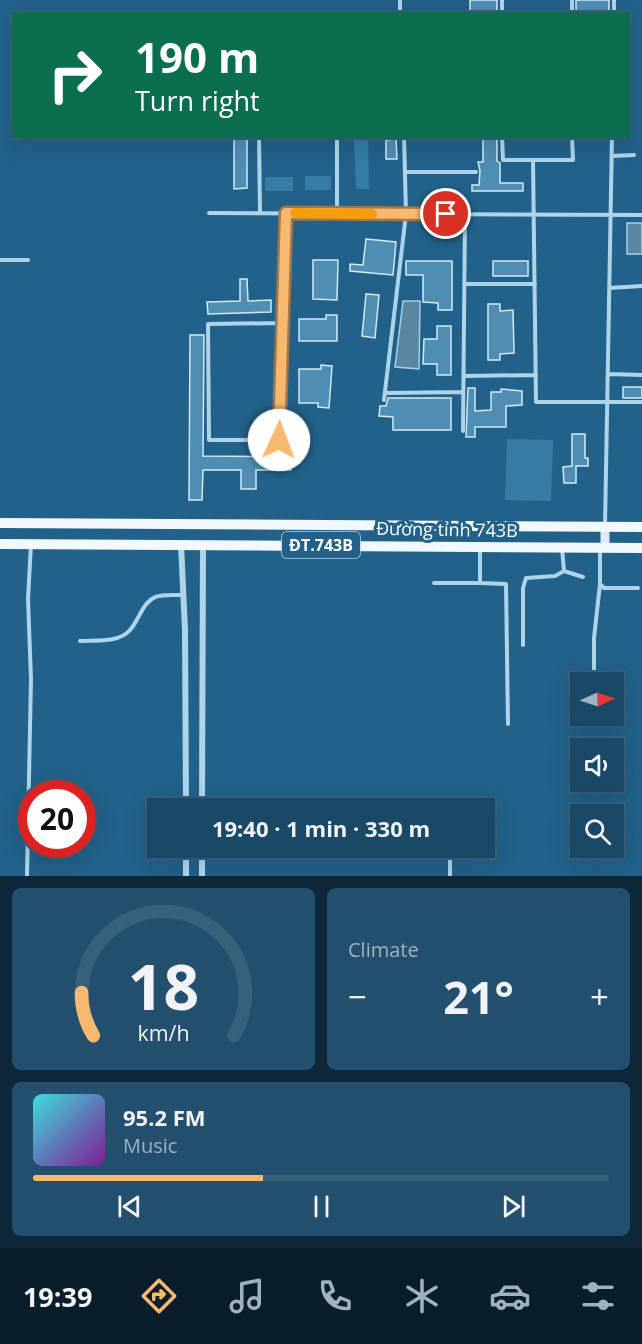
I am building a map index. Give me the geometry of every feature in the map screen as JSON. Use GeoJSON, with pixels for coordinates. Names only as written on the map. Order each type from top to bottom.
{"type":"FeatureCollection","features":[{"type":"Feature","properties":{"kind":"main road","name":"Đường tỉnh 743B"},"geometry":{"type":"LineString","coordinates":[[0,523],[642,527]]}},
{"type":"Feature","properties":{"kind":"main road"},"geometry":{"type":"LineString","coordinates":[[602,547],[605,527]]}},
{"type":"Feature","properties":{"kind":"main road","name":"Đường tỉnh 743B"},"geometry":{"type":"LineString","coordinates":[[0,544],[642,548]]}},
{"type":"Feature","properties":{"kind":"street"},"geometry":{"type":"LineString","coordinates":[[181,544],[186,798]]}},
{"type":"Feature","properties":{"kind":"street"},"geometry":{"type":"LineString","coordinates":[[202,798],[203,544]]}},
{"type":"Feature","properties":{"kind":"street"},"geometry":{"type":"LineString","coordinates":[[186,790],[202,788]]}},
{"type":"Feature","properties":{"kind":"street"},"geometry":{"type":"LineString","coordinates":[[186,858],[186,876]]}},
{"type":"Feature","properties":{"kind":"street"},"geometry":{"type":"LineString","coordinates":[[202,858],[202,876]]}},
{"type":"Feature","properties":{"kind":"lane"},"geometry":{"type":"LineString","coordinates":[[259,138],[260,213]]}},
{"type":"Feature","properties":{"kind":"lane"},"geometry":{"type":"LineString","coordinates":[[337,138],[337,214]]}},
{"type":"Feature","properties":{"kind":"lane"},"geometry":{"type":"LineString","coordinates":[[384,400],[406,214],[404,138]]}},
{"type":"Feature","properties":{"kind":"lane"},"geometry":{"type":"LineString","coordinates":[[502,138],[503,160],[573,160],[572,138]]}},
{"type":"Feature","properties":{"kind":"lane"},"geometry":{"type":"LineString","coordinates":[[605,527],[612,138]]}},
{"type":"Feature","properties":{"kind":"lane"},"geometry":{"type":"LineString","coordinates":[[612,156],[634,155]]}},
{"type":"Feature","properties":{"kind":"lane"},"geometry":{"type":"LineString","coordinates":[[533,160],[536,402],[642,402]]}},
{"type":"Feature","properties":{"kind":"lane"},"geometry":{"type":"LineString","coordinates":[[405,172],[476,172]]}},
{"type":"Feature","properties":{"kind":"lane"},"geometry":{"type":"LineString","coordinates":[[209,213],[642,215]]}},
{"type":"Feature","properties":{"kind":"lane"},"geometry":{"type":"LineString","coordinates":[[283,323],[208,324],[209,440],[279,440],[283,323],[286,213]]}},
{"type":"Feature","properties":{"kind":"lane"},"geometry":{"type":"LineString","coordinates":[[463,431],[465,214]]}},
{"type":"Feature","properties":{"kind":"lane"},"geometry":{"type":"LineString","coordinates":[[0,260],[28,260]]}},
{"type":"Feature","properties":{"kind":"lane"},"geometry":{"type":"LineString","coordinates":[[465,284],[535,284]]}},
{"type":"Feature","properties":{"kind":"lane"},"geometry":{"type":"LineString","coordinates":[[609,288],[642,286]]}},
{"type":"Feature","properties":{"kind":"lane"},"geometry":{"type":"LineString","coordinates":[[608,374],[642,375]]}},
{"type":"Feature","properties":{"kind":"lane"},"geometry":{"type":"LineString","coordinates":[[464,376],[536,375]]}},
{"type":"Feature","properties":{"kind":"lane"},"geometry":{"type":"LineString","coordinates":[[385,393],[463,392]]}},
{"type":"Feature","properties":{"kind":"lane"},"geometry":{"type":"LineString","coordinates":[[27,876],[31,679],[28,599],[31,544]]}},
{"type":"Feature","properties":{"kind":"lane"},"geometry":{"type":"LineString","coordinates":[[480,546],[480,583]]}},
{"type":"Feature","properties":{"kind":"lane"},"geometry":{"type":"LineString","coordinates":[[562,547],[564,571]]}},
{"type":"Feature","properties":{"kind":"lane"},"geometry":{"type":"LineString","coordinates":[[594,672],[594,638],[602,547]]}},
{"type":"Feature","properties":{"kind":"lane"},"geometry":{"type":"LineString","coordinates":[[523,645],[523,588],[526,578],[555,576],[564,571],[583,578]]}},
{"type":"Feature","properties":{"kind":"lane"},"geometry":{"type":"LineString","coordinates":[[434,583],[506,584],[508,724]]}},
{"type":"Feature","properties":{"kind":"lane"},"geometry":{"type":"LineString","coordinates":[[600,584],[604,588],[638,588]]}},
{"type":"Feature","properties":{"kind":"lane"},"geometry":{"type":"LineString","coordinates":[[80,641],[108,640],[120,636],[130,630],[145,604],[152,597],[183,595]]}},
{"type":"Feature","properties":{"kind":"lane"},"geometry":{"type":"LineString","coordinates":[[450,858],[450,876]]}},
{"type":"Feature","properties":{"kind":"shaded area"},"geometry":{"type":"Polygon","coordinates":[[[354,138],[368,138],[369,189],[356,189],[354,138]]]}},
{"type":"Feature","properties":{"kind":"shaded area"},"geometry":{"type":"Polygon","coordinates":[[[305,176],[331,176],[331,190],[305,190],[305,176]]]}},
{"type":"Feature","properties":{"kind":"shaded area"},"geometry":{"type":"Polygon","coordinates":[[[265,177],[293,177],[293,191],[265,191],[265,177]]]}},
{"type":"Feature","properties":{"kind":"shaded area"},"geometry":{"type":"Polygon","coordinates":[[[627,223],[642,223],[642,254],[627,254],[627,223]]]}},
{"type":"Feature","properties":{"kind":"shaded area"},"geometry":{"type":"Polygon","coordinates":[[[403,301],[420,301],[419,369],[395,367],[403,301]]]}},
{"type":"Feature","properties":{"kind":"shaded area"},"geometry":{"type":"Polygon","coordinates":[[[507,439],[553,440],[551,501],[505,500],[507,439]]]}},
{"type":"Feature","properties":{"kind":"building"},"geometry":{"type":"Polygon","coordinates":[[[470,0],[497,0],[497,12],[470,12],[470,0]]]}},
{"type":"Feature","properties":{"kind":"building"},"geometry":{"type":"Polygon","coordinates":[[[576,0],[609,0],[609,12],[576,12],[576,0]]]}},
{"type":"Feature","properties":{"kind":"building"},"geometry":{"type":"Polygon","coordinates":[[[234,138],[247,138],[247,188],[234,189],[234,138]]]}},
{"type":"Feature","properties":{"kind":"building"},"geometry":{"type":"Polygon","coordinates":[[[483,138],[497,138],[500,183],[523,183],[523,191],[472,191],[472,185],[479,185],[478,162],[483,162],[483,138]]]}},
{"type":"Feature","properties":{"kind":"building"},"geometry":{"type":"Polygon","coordinates":[[[396,139],[397,159],[386,159],[386,140],[396,139]]]}},
{"type":"Feature","properties":{"kind":"building"},"geometry":{"type":"Polygon","coordinates":[[[366,239],[396,242],[393,275],[350,271],[350,264],[363,265],[366,239]]]}},
{"type":"Feature","properties":{"kind":"building"},"geometry":{"type":"Polygon","coordinates":[[[313,260],[338,260],[337,300],[313,299],[313,260]]]}},
{"type":"Feature","properties":{"kind":"building"},"geometry":{"type":"Polygon","coordinates":[[[406,261],[452,261],[452,310],[438,310],[438,303],[423,302],[423,275],[406,275],[406,261]]]}},
{"type":"Feature","properties":{"kind":"building"},"geometry":{"type":"Polygon","coordinates":[[[493,261],[528,261],[528,276],[493,276],[493,261]]]}},
{"type":"Feature","properties":{"kind":"building"},"geometry":{"type":"Polygon","coordinates":[[[240,279],[247,279],[248,301],[271,300],[271,312],[208,314],[207,302],[240,301],[240,279]]]}},
{"type":"Feature","properties":{"kind":"building"},"geometry":{"type":"Polygon","coordinates":[[[366,294],[379,295],[375,338],[362,336],[366,294]]]}},
{"type":"Feature","properties":{"kind":"building"},"geometry":{"type":"Polygon","coordinates":[[[488,304],[500,304],[500,311],[513,310],[514,353],[500,354],[500,360],[488,360],[488,304]]]}},
{"type":"Feature","properties":{"kind":"building"},"geometry":{"type":"Polygon","coordinates":[[[326,315],[337,315],[337,341],[299,341],[299,319],[326,319],[326,315]]]}},
{"type":"Feature","properties":{"kind":"building"},"geometry":{"type":"Polygon","coordinates":[[[437,326],[451,326],[451,375],[437,375],[437,364],[423,364],[424,339],[437,339],[437,326]]]}},
{"type":"Feature","properties":{"kind":"building"},"geometry":{"type":"Polygon","coordinates":[[[190,335],[204,335],[203,456],[291,457],[291,470],[256,470],[256,489],[241,489],[241,470],[203,470],[202,500],[189,500],[190,335]]]}},
{"type":"Feature","properties":{"kind":"building"},"geometry":{"type":"Polygon","coordinates":[[[321,365],[332,366],[329,408],[318,407],[318,403],[299,403],[299,369],[321,369],[321,365]]]}},
{"type":"Feature","properties":{"kind":"building"},"geometry":{"type":"Polygon","coordinates":[[[623,387],[642,387],[642,398],[623,398],[623,387]]]}},
{"type":"Feature","properties":{"kind":"building"},"geometry":{"type":"Polygon","coordinates":[[[468,388],[475,388],[475,411],[491,410],[491,392],[501,392],[501,389],[522,391],[522,405],[506,406],[506,427],[475,427],[475,437],[466,437],[468,388]]]}},
{"type":"Feature","properties":{"kind":"building"},"geometry":{"type":"Polygon","coordinates":[[[388,398],[451,398],[451,430],[393,430],[393,417],[379,416],[380,406],[386,406],[388,398]]]}},
{"type":"Feature","properties":{"kind":"building"},"geometry":{"type":"Polygon","coordinates":[[[572,434],[585,434],[585,458],[588,458],[588,466],[576,466],[576,483],[564,483],[563,467],[572,466],[572,434]]]}},
{"type":"Feature","properties":{"kind":"slow traffic"},"geometry":{"type":"LineString","coordinates":[[295,213],[372,214]]}},
{"type":"Feature","properties":{"kind":"route"},"geometry":{"type":"LineString","coordinates":[[279,440],[286,213],[446,214]]}}]}
